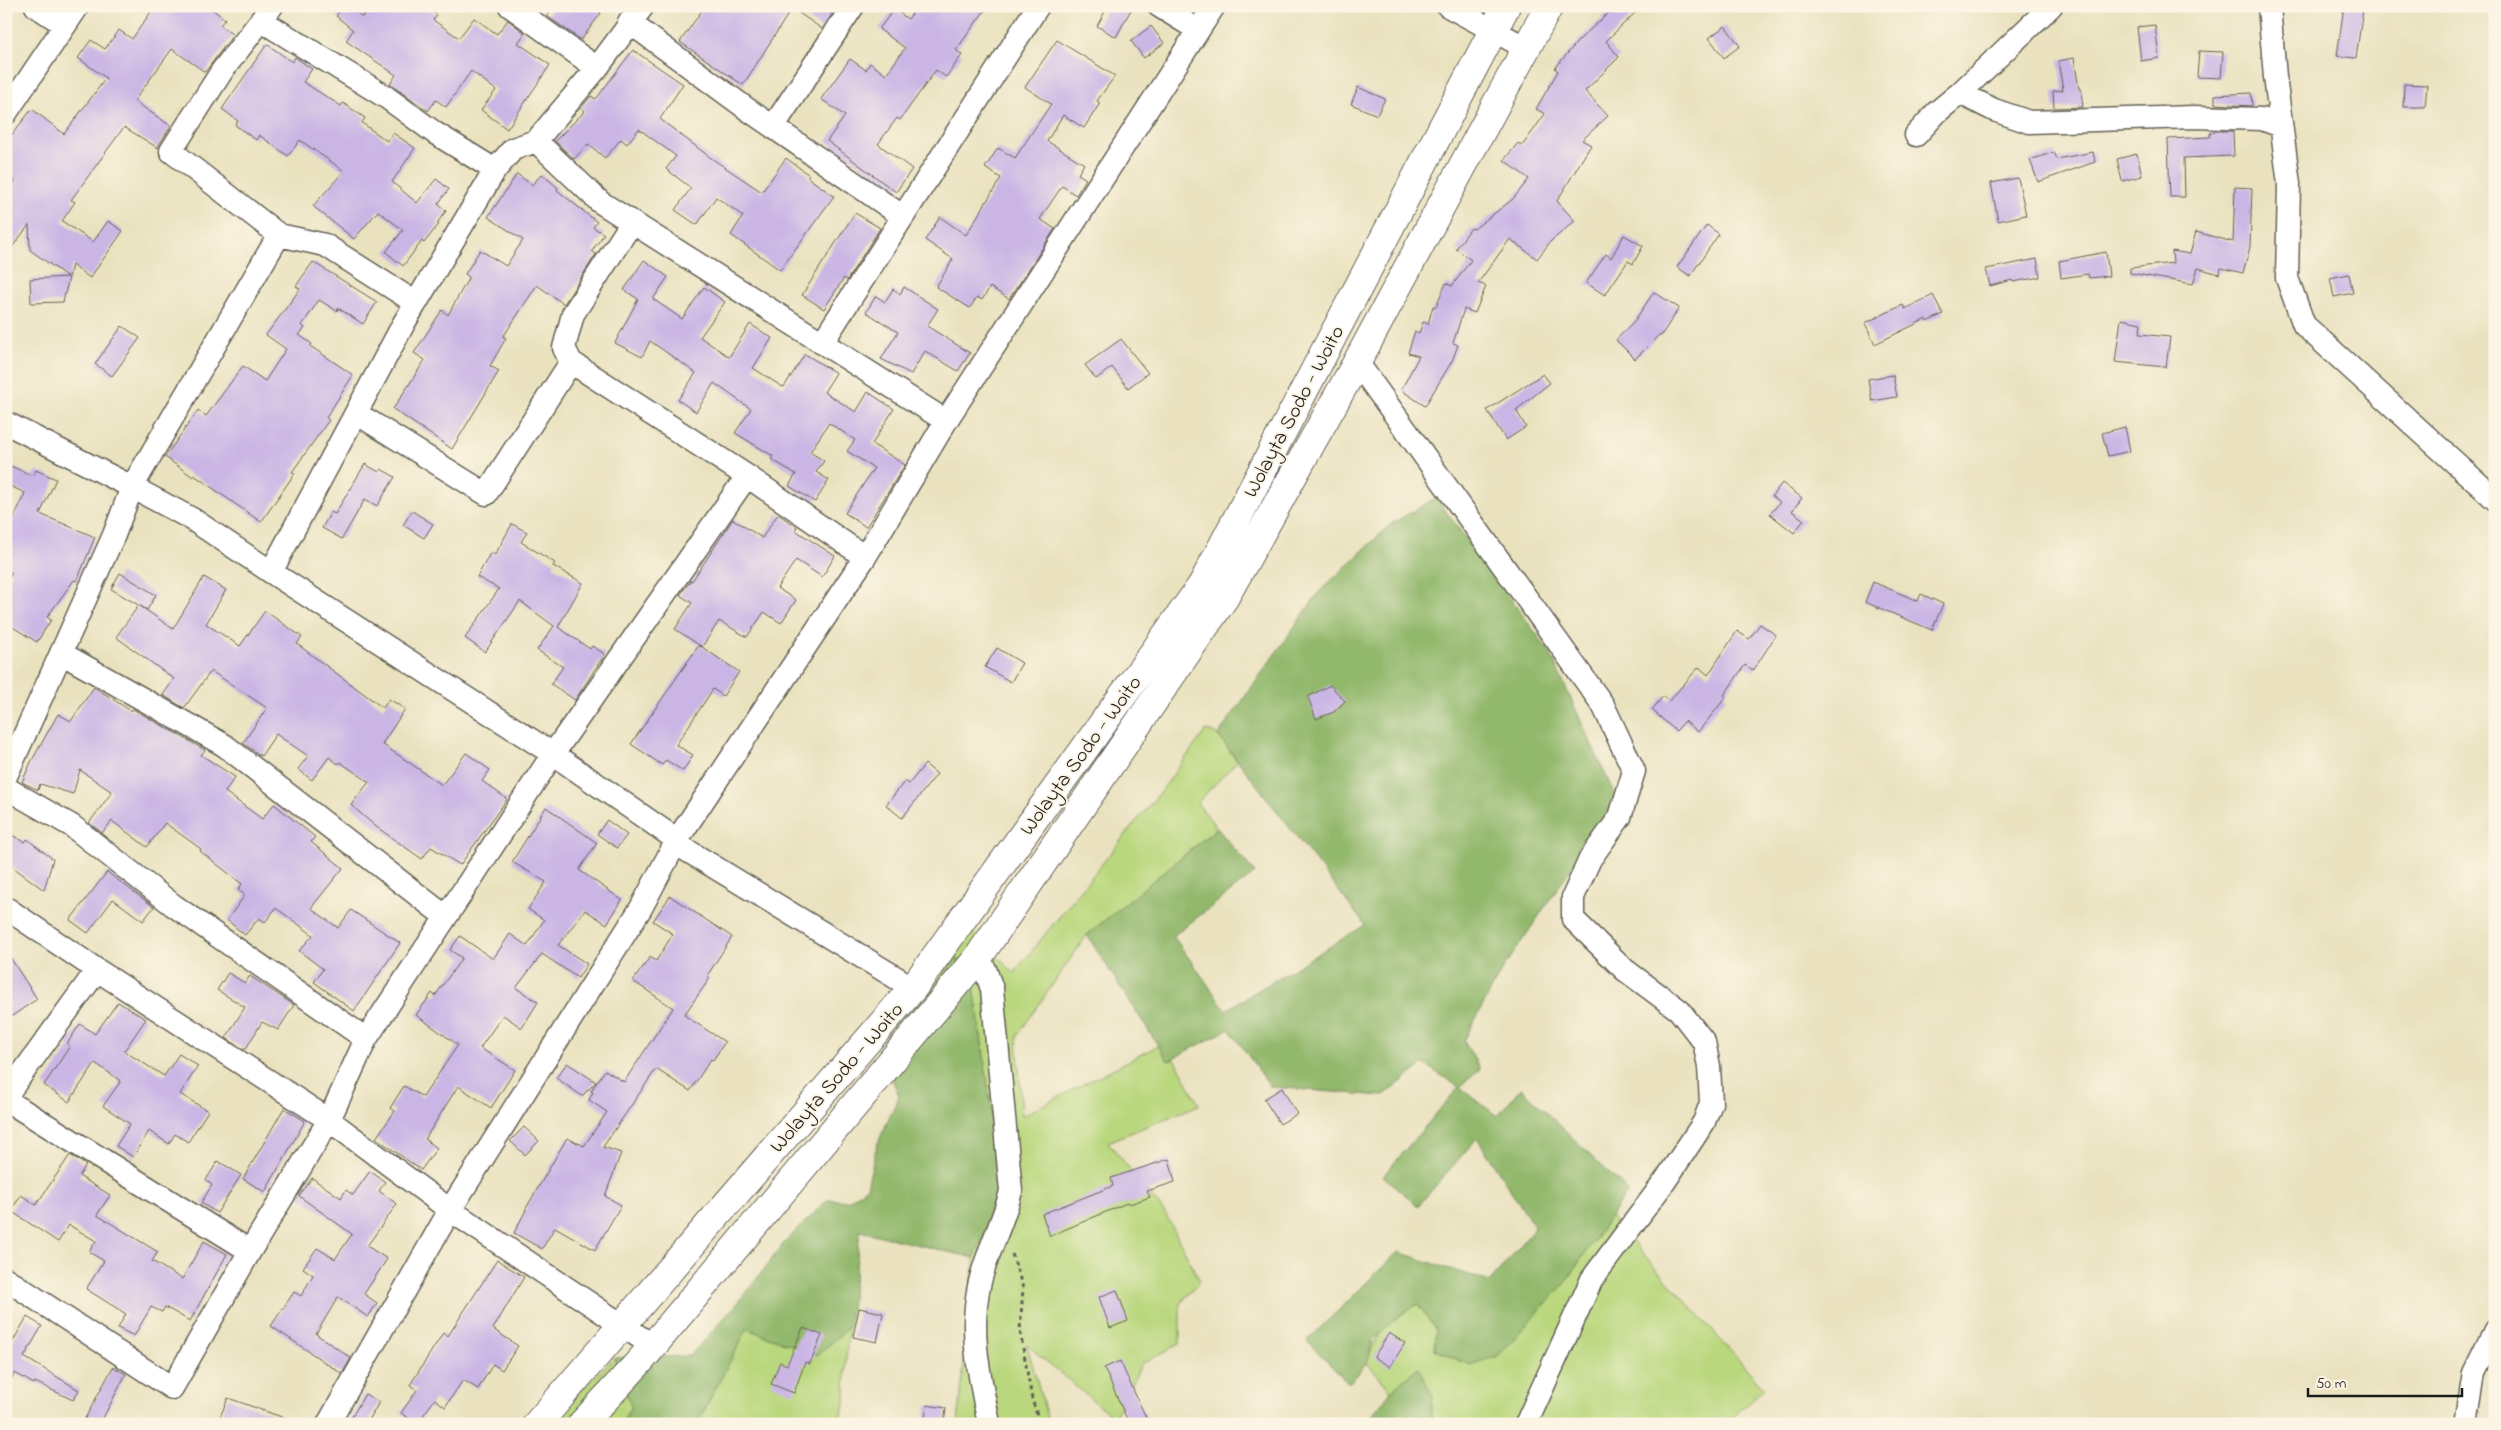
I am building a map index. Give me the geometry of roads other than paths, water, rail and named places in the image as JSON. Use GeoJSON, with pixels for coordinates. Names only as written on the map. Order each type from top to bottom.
{"type":"FeatureCollection","features":[{"type":"Feature","properties":{"kind":"highway","name":"Wolayta Sodo - Woito"},"geometry":{"type":"LineString","coordinates":[[537,1424],[913,988],[1202,585],[1506,6]]}},
{"type":"Feature","properties":{"kind":"highway","name":"Wolayta Sodo - Woito"},"geometry":{"type":"LineString","coordinates":[[582,1424],[653,1346],[977,959],[1225,597],[1358,362],[1528,49],[1549,6]]}},
{"type":"Feature","properties":{"kind":"street"},"geometry":{"type":"LineString","coordinates":[[36,6],[65,25]]}},
{"type":"Feature","properties":{"kind":"street"},"geometry":{"type":"LineString","coordinates":[[6,113],[78,6]]}},
{"type":"Feature","properties":{"kind":"street"},"geometry":{"type":"LineString","coordinates":[[510,6],[597,68]]}},
{"type":"Feature","properties":{"kind":"street"},"geometry":{"type":"LineString","coordinates":[[773,127],[853,6]]}},
{"type":"Feature","properties":{"kind":"street"},"geometry":{"type":"LineString","coordinates":[[822,343],[1038,6]]}},
{"type":"Feature","properties":{"kind":"street"},"geometry":{"type":"LineString","coordinates":[[1159,6],[1198,30]]}},
{"type":"Feature","properties":{"kind":"street"},"geometry":{"type":"LineString","coordinates":[[328,1424],[450,1210],[641,908],[677,840],[865,557],[946,421],[1214,6]]}},
{"type":"Feature","properties":{"kind":"street"},"geometry":{"type":"LineString","coordinates":[[1448,6],[1493,32],[1528,49]]}},
{"type":"Feature","properties":{"kind":"street"},"geometry":{"type":"LineString","coordinates":[[1916,135],[1937,112],[1960,93],[2051,6]]}},
{"type":"Feature","properties":{"kind":"street"},"geometry":{"type":"LineString","coordinates":[[2269,6],[2289,184],[2288,278],[2304,325],[2495,499]]}},
{"type":"Feature","properties":{"kind":"street"},"geometry":{"type":"LineString","coordinates":[[416,302],[325,246],[279,235],[171,151],[222,71],[267,13],[435,133],[495,170]]}},
{"type":"Feature","properties":{"kind":"street"},"geometry":{"type":"LineString","coordinates":[[271,572],[416,302],[495,170],[513,149],[536,141],[597,68],[636,14],[773,127],[902,216]]}},
{"type":"Feature","properties":{"kind":"street"},"geometry":{"type":"LineString","coordinates":[[1960,93],[1994,110],[2029,122],[2194,117],[2262,119],[2281,126]]}},
{"type":"Feature","properties":{"kind":"street"},"geometry":{"type":"LineString","coordinates":[[536,141],[600,202],[946,421]]}},
{"type":"Feature","properties":{"kind":"street"},"geometry":{"type":"LineString","coordinates":[[632,222],[574,314],[564,348],[572,362],[747,476],[865,557]]}},
{"type":"Feature","properties":{"kind":"street"},"geometry":{"type":"LineString","coordinates":[[6,776],[132,487],[279,235]]}},
{"type":"Feature","properties":{"kind":"street"},"geometry":{"type":"LineString","coordinates":[[356,413],[486,494],[572,362]]}},
{"type":"Feature","properties":{"kind":"street"},"geometry":{"type":"LineString","coordinates":[[1358,362],[1603,704],[1634,771],[1620,817],[1590,859],[1573,897],[1573,919],[1625,970],[1679,1010],[1704,1042],[1709,1066],[1711,1103],[1704,1122],[1665,1181],[1592,1279],[1526,1424]]}},
{"type":"Feature","properties":{"kind":"street"},"geometry":{"type":"LineString","coordinates":[[6,423],[192,518],[271,572],[553,754],[677,840],[683,848],[913,988]]}},
{"type":"Feature","properties":{"kind":"street"},"geometry":{"type":"LineString","coordinates":[[6,1279],[172,1388],[250,1251],[329,1120],[366,1039],[553,754],[747,476]]}},
{"type":"Feature","properties":{"kind":"street"},"geometry":{"type":"LineString","coordinates":[[61,653],[224,745],[446,917]]}},
{"type":"Feature","properties":{"kind":"street"},"geometry":{"type":"LineString","coordinates":[[6,788],[72,826],[172,905],[366,1039]]}},
{"type":"Feature","properties":{"kind":"street"},"geometry":{"type":"LineString","coordinates":[[6,908],[97,970],[329,1120],[450,1210],[653,1346]]}},
{"type":"Feature","properties":{"kind":"street"},"geometry":{"type":"LineString","coordinates":[[977,959],[985,969],[992,989],[1011,1191],[1002,1223],[989,1252],[980,1285],[974,1319],[976,1360],[990,1424]]}},
{"type":"Feature","properties":{"kind":"street"},"geometry":{"type":"LineString","coordinates":[[6,1096],[97,970]]}},
{"type":"Feature","properties":{"kind":"street"},"geometry":{"type":"LineString","coordinates":[[6,1100],[250,1251]]}},
{"type":"Feature","properties":{"kind":"street"},"geometry":{"type":"LineString","coordinates":[[2466,1424],[2474,1373],[2495,1330]]}}]}
